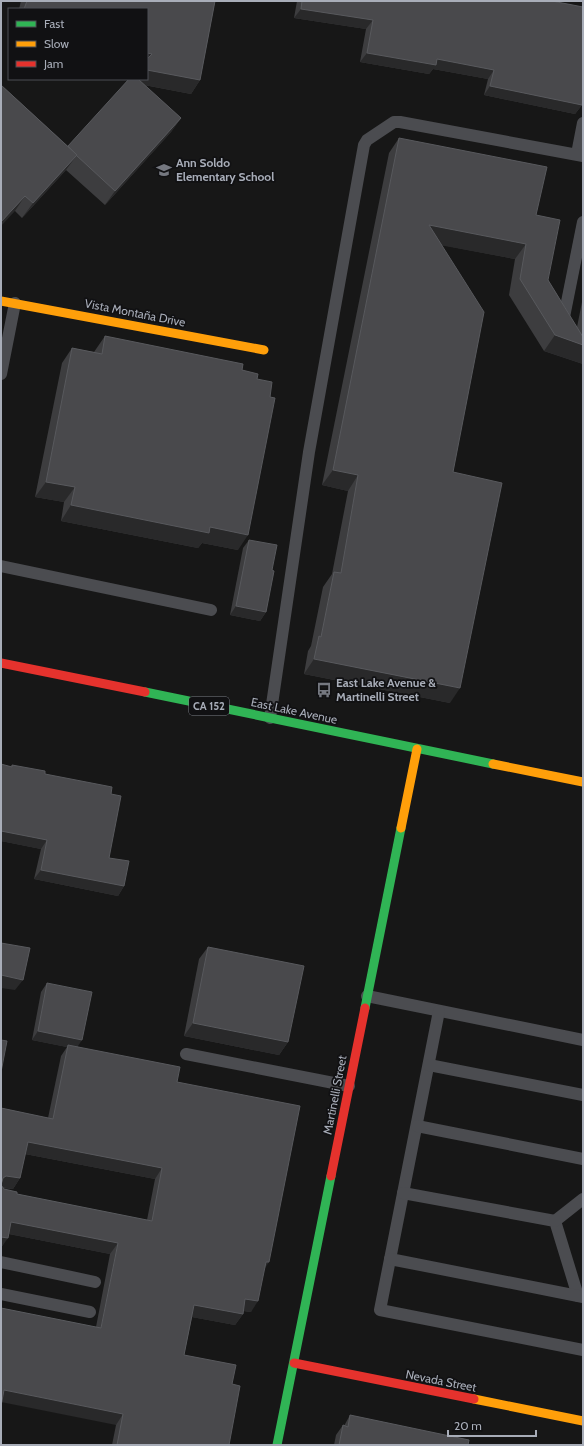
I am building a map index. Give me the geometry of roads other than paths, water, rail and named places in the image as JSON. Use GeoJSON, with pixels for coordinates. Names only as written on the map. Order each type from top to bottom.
{"type":"FeatureCollection","features":[{"type":"Feature","properties":{"kind":"street","name":"Vista Montaña Drive"},"geometry":{"type":"LineString","coordinates":[[1,300],[264,350]]}},
{"type":"Feature","properties":{"kind":"street","name":"East Lake Avenue"},"geometry":{"type":"LineString","coordinates":[[1,663],[583,782]]}},
{"type":"Feature","properties":{"kind":"street","name":"Martinelli Street"},"geometry":{"type":"LineString","coordinates":[[278,1445],[417,749]]}},
{"type":"Feature","properties":{"kind":"street","name":"Nevada Street"},"geometry":{"type":"LineString","coordinates":[[294,1363],[583,1421]]}},
{"type":"Feature","properties":{"kind":"lane"},"geometry":{"type":"LineString","coordinates":[[270,718],[309,452],[364,145],[367,140],[394,122],[400,122],[580,155],[583,123]]}},
{"type":"Feature","properties":{"kind":"lane"},"geometry":{"type":"LineString","coordinates":[[564,317],[583,222]]}},
{"type":"Feature","properties":{"kind":"lane"},"geometry":{"type":"LineString","coordinates":[[1,374],[16,303]]}},
{"type":"Feature","properties":{"kind":"lane"},"geometry":{"type":"LineString","coordinates":[[1,566],[211,610]]}},
{"type":"Feature","properties":{"kind":"lane"},"geometry":{"type":"LineString","coordinates":[[367,996],[583,1040]]}},
{"type":"Feature","properties":{"kind":"lane"},"geometry":{"type":"LineString","coordinates":[[440,1011],[380,1310],[583,1350]]}},
{"type":"Feature","properties":{"kind":"lane"},"geometry":{"type":"LineString","coordinates":[[186,1054],[349,1086]]}},
{"type":"Feature","properties":{"kind":"lane"},"geometry":{"type":"LineString","coordinates":[[429,1064],[583,1095]]}},
{"type":"Feature","properties":{"kind":"lane"},"geometry":{"type":"LineString","coordinates":[[417,1126],[583,1159]]}},
{"type":"Feature","properties":{"kind":"lane"},"geometry":{"type":"LineString","coordinates":[[403,1193],[555,1221],[583,1199]]}},
{"type":"Feature","properties":{"kind":"lane"},"geometry":{"type":"LineString","coordinates":[[390,1259],[580,1296],[555,1221]]}},
{"type":"Feature","properties":{"kind":"lane"},"geometry":{"type":"LineString","coordinates":[[1,1262],[95,1282]]}},
{"type":"Feature","properties":{"kind":"lane"},"geometry":{"type":"LineString","coordinates":[[1,1294],[90,1312]]}},
{"type":"Feature","properties":{"kind":"place","name":"Ann Soldo Elementary School"},"geometry":{"type":"Point","coordinates":[164,170]}},
{"type":"Feature","properties":{"kind":"place","name":"East Lake Avenue & Martinelli Street"},"geometry":{"type":"Point","coordinates":[324,690]}}]}
